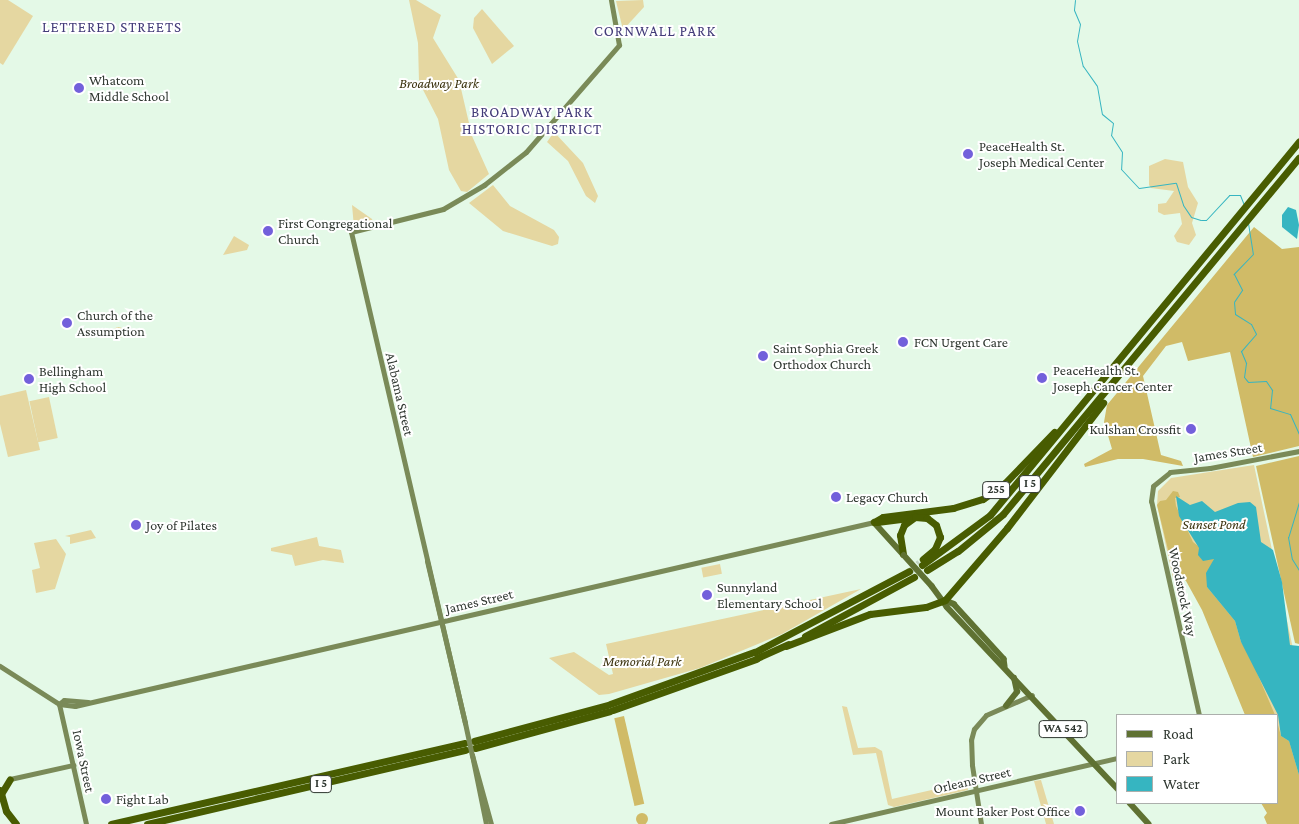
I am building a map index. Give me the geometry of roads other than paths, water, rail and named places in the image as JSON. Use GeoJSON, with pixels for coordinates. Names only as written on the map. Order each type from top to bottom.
{"type":"FeatureCollection","features":[{"type":"Feature","properties":{"kind":"highway","name":"I 5"},"geometry":{"type":"LineString","coordinates":[[923,566],[990,515],[1299,141]]}},
{"type":"Feature","properties":{"kind":"highway","name":"I 5"},"geometry":{"type":"LineString","coordinates":[[923,566],[964,547],[1003,514],[1299,158]]}},
{"type":"Feature","properties":{"kind":"highway"},"geometry":{"type":"LineString","coordinates":[[474,748],[610,708],[755,655],[786,646],[870,614],[926,607],[945,600],[1052,470],[1112,392],[1116,380]]}},
{"type":"Feature","properties":{"kind":"highway","name":"255"},"geometry":{"type":"LineString","coordinates":[[874,522],[883,517],[953,508],[983,499],[1005,483],[1069,420]]}},
{"type":"Feature","properties":{"kind":"highway"},"geometry":{"type":"LineString","coordinates":[[903,554],[900,532],[906,522],[915,517]]}},
{"type":"Feature","properties":{"kind":"highway"},"geometry":{"type":"LineString","coordinates":[[874,522],[915,517],[932,521],[939,530],[935,549],[923,566]]}},
{"type":"Feature","properties":{"kind":"highway"},"geometry":{"type":"LineString","coordinates":[[755,655],[912,574],[786,646]]}},
{"type":"Feature","properties":{"kind":"highway","name":"I 5"},"geometry":{"type":"LineString","coordinates":[[111,824],[154,818],[466,746]]}},
{"type":"Feature","properties":{"kind":"highway"},"geometry":{"type":"LineString","coordinates":[[10,779],[0,792],[6,811],[16,824]]}},
{"type":"Feature","properties":{"kind":"highway","name":"I 5"},"geometry":{"type":"LineString","coordinates":[[146,824],[154,818]]}},
{"type":"Feature","properties":{"kind":"main road","name":"Alabama Street"},"geometry":{"type":"LineString","coordinates":[[491,824],[474,748],[452,678],[441,621],[352,232],[438,211],[484,185],[540,139],[619,46],[611,0]]}},
{"type":"Feature","properties":{"kind":"main road","name":"James Street"},"geometry":{"type":"LineString","coordinates":[[1161,477],[1172,472],[1210,468],[1297,451]]}},
{"type":"Feature","properties":{"kind":"main road","name":"Woodstock Way"},"geometry":{"type":"LineString","coordinates":[[1161,477],[1153,486],[1151,501],[1199,714]]}},
{"type":"Feature","properties":{"kind":"main road"},"geometry":{"type":"LineString","coordinates":[[874,522],[903,554]]}},
{"type":"Feature","properties":{"kind":"main road","name":"James Street"},"geometry":{"type":"LineString","coordinates":[[59,704],[64,700],[89,702],[874,522]]}},
{"type":"Feature","properties":{"kind":"main road","name":"WA 542"},"geometry":{"type":"LineString","coordinates":[[903,554],[945,600],[947,607],[999,664],[1005,666],[1116,787]]}},
{"type":"Feature","properties":{"kind":"main road","name":"Alabama Street"},"geometry":{"type":"LineString","coordinates":[[441,621],[460,691],[465,723]]}},
{"type":"Feature","properties":{"kind":"main road"},"geometry":{"type":"LineString","coordinates":[[0,666],[59,704]]}},
{"type":"Feature","properties":{"kind":"main road"},"geometry":{"type":"LineString","coordinates":[[1006,706],[1017,692],[1014,676]]}},
{"type":"Feature","properties":{"kind":"main road"},"geometry":{"type":"LineString","coordinates":[[452,678],[460,691]]}},
{"type":"Feature","properties":{"kind":"main road"},"geometry":{"type":"LineString","coordinates":[[981,824],[974,791],[970,744],[974,729],[984,717],[1032,695]]}},
{"type":"Feature","properties":{"kind":"main road","name":"Iowa Street"},"geometry":{"type":"LineString","coordinates":[[59,704],[86,824]]}},
{"type":"Feature","properties":{"kind":"main road","name":"Alabama Street"},"geometry":{"type":"LineString","coordinates":[[474,748],[486,824]]}},
{"type":"Feature","properties":{"kind":"main road","name":"Orleans Street"},"geometry":{"type":"LineString","coordinates":[[831,824],[1116,758]]}},
{"type":"Feature","properties":{"kind":"main road"},"geometry":{"type":"LineString","coordinates":[[10,779],[73,765]]}},
{"type":"Feature","properties":{"kind":"main road"},"geometry":{"type":"LineString","coordinates":[[1131,804],[1150,824]]}},
{"type":"Feature","properties":{"kind":"water"},"geometry":{"type":"Polygon","coordinates":[[[1288,207],[1296,210],[1299,225],[1297,239],[1282,227],[1282,215],[1288,207]]]}},
{"type":"Feature","properties":{"kind":"water","name":"Sunset Pond"},"geometry":{"type":"Polygon","coordinates":[[[1176,496],[1190,505],[1202,501],[1215,512],[1238,503],[1250,502],[1256,507],[1261,542],[1273,550],[1282,582],[1290,645],[1299,646],[1299,775],[1289,741],[1281,736],[1279,714],[1241,642],[1235,621],[1207,587],[1206,573],[1214,559],[1203,561],[1198,555],[1199,548],[1179,516],[1176,496]]]}},
{"type":"Feature","properties":{"kind":"waterway"},"geometry":{"type":"LineString","coordinates":[[1075,0],[1074,10],[1080,24],[1077,41],[1083,66],[1097,86],[1102,114],[1113,123],[1111,135],[1122,152],[1121,169],[1139,188],[1176,183],[1183,205],[1191,217],[1201,220],[1206,220],[1229,195],[1240,195],[1244,205]]}},
{"type":"Feature","properties":{"kind":"waterway"},"geometry":{"type":"LineString","coordinates":[[1248,223],[1253,254],[1234,274],[1242,290],[1234,302],[1235,314],[1251,324],[1256,334],[1241,351],[1246,363],[1244,377],[1248,382],[1266,381],[1272,390],[1270,408],[1290,414],[1299,434]]}},
{"type":"Feature","properties":{"kind":"waterway"},"geometry":{"type":"LineString","coordinates":[[1299,502],[1288,537],[1292,559],[1299,570]]}},
{"type":"Feature","properties":{"kind":"tunnel"},"geometry":{"type":"LineString","coordinates":[[910,571],[920,562]]}},
{"type":"Feature","properties":{"kind":"place","name":"Whatcom Middle School"},"geometry":{"type":"Point","coordinates":[79,88]}},
{"type":"Feature","properties":{"kind":"place","name":"PeaceHealth St. Joseph Medical Center"},"geometry":{"type":"Point","coordinates":[968,154]}},
{"type":"Feature","properties":{"kind":"place","name":"First Congregational Church"},"geometry":{"type":"Point","coordinates":[268,231]}},
{"type":"Feature","properties":{"kind":"place","name":"Church of the Assumption"},"geometry":{"type":"Point","coordinates":[67,323]}},
{"type":"Feature","properties":{"kind":"place","name":"FCN Urgent Care"},"geometry":{"type":"Point","coordinates":[903,342]}},
{"type":"Feature","properties":{"kind":"place","name":"Saint Sophia Greek Orthodox Church"},"geometry":{"type":"Point","coordinates":[763,356]}},
{"type":"Feature","properties":{"kind":"place","name":"PeaceHealth St. Joseph Cancer Center"},"geometry":{"type":"Point","coordinates":[1042,378]}},
{"type":"Feature","properties":{"kind":"place","name":"Bellingham High School"},"geometry":{"type":"Point","coordinates":[29,379]}},
{"type":"Feature","properties":{"kind":"place","name":"Kulshan Crossfit"},"geometry":{"type":"Point","coordinates":[1191,429]}},
{"type":"Feature","properties":{"kind":"place","name":"Legacy Church"},"geometry":{"type":"Point","coordinates":[836,497]}},
{"type":"Feature","properties":{"kind":"place","name":"Joy of Pilates"},"geometry":{"type":"Point","coordinates":[136,525]}},
{"type":"Feature","properties":{"kind":"place","name":"Sunnyland Elementary School"},"geometry":{"type":"Point","coordinates":[707,595]}},
{"type":"Feature","properties":{"kind":"place","name":"Fight Lab"},"geometry":{"type":"Point","coordinates":[106,799]}},
{"type":"Feature","properties":{"kind":"place","name":"Mount Baker Post Office"},"geometry":{"type":"Point","coordinates":[1080,811]}},
{"type":"Feature","properties":{"kind":"district","name":"LETTERED STREETS"},"geometry":{"type":"Point","coordinates":[112,28]}},
{"type":"Feature","properties":{"kind":"district","name":"CORNWALL PARK"},"geometry":{"type":"Point","coordinates":[655,32]}},
{"type":"Feature","properties":{"kind":"district","name":"BROADWAY PARK HISTORIC DISTRICT"},"geometry":{"type":"Point","coordinates":[532,120]}},
{"type":"Feature","properties":{"kind":"park label","name":"Broadway Park"},"geometry":{"type":"Point","coordinates":[439,83]}},
{"type":"Feature","properties":{"kind":"park label","name":"Memorial Park"},"geometry":{"type":"Point","coordinates":[642,661]}}]}
